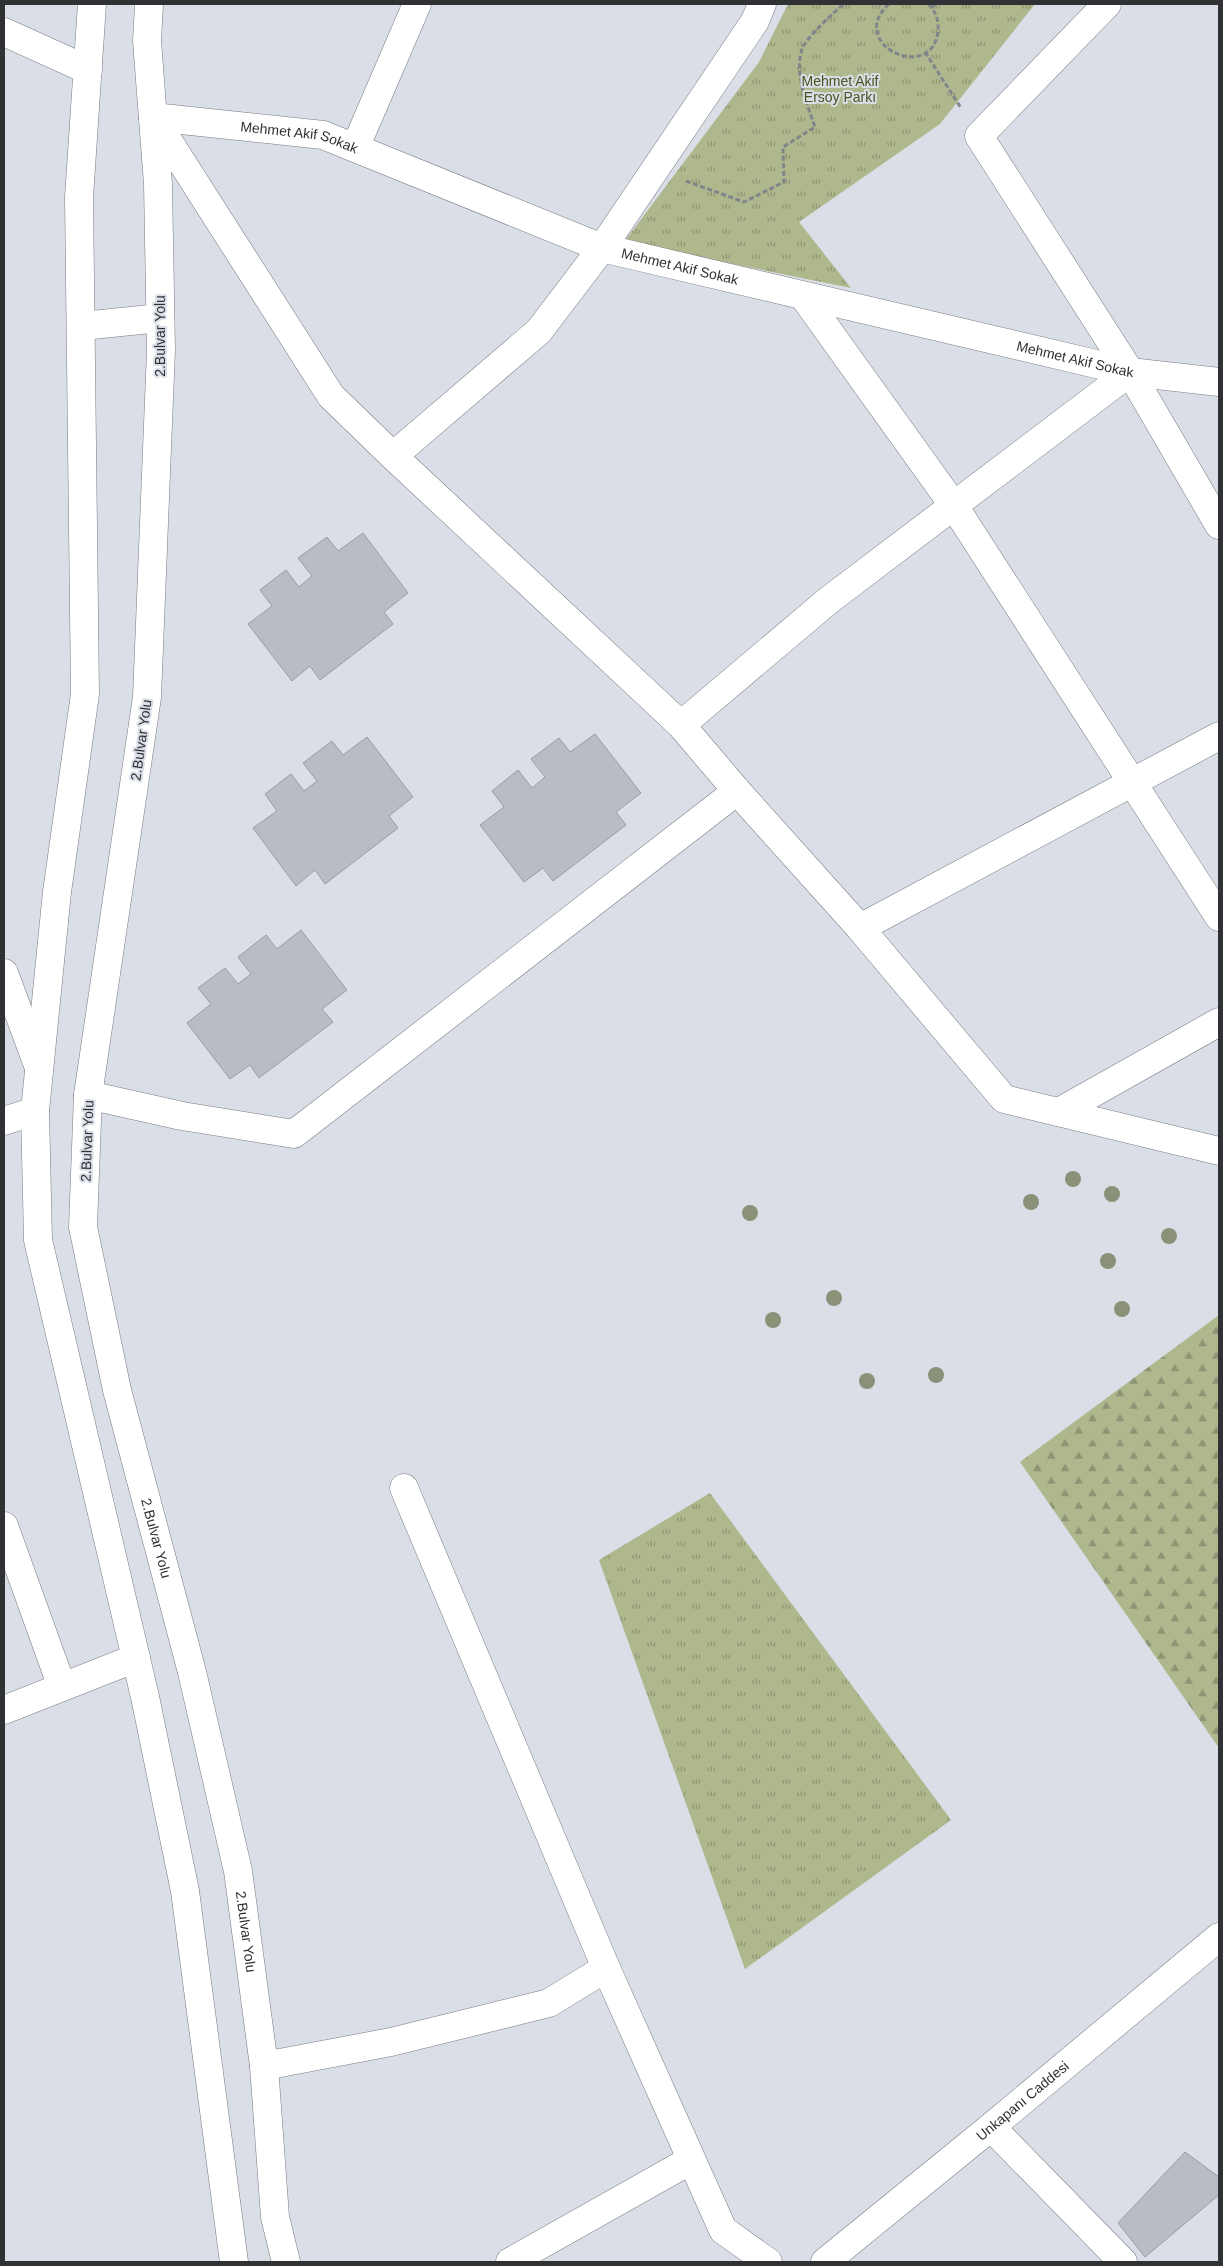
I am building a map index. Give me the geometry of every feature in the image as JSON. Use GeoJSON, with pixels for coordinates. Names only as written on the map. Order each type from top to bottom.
{"type":"FeatureCollection","features":[{"type":"Feature","properties":{"kind":"street"},"geometry":{"type":"LineString","coordinates":[[92,4],[79,197],[85,694],[57,892],[35,1112],[38,1240],[136,1658],[185,1891],[234,2262]]}},
{"type":"Feature","properties":{"kind":"street","name":"2.Bulvar Yolu"},"geometry":{"type":"LineString","coordinates":[[149,4],[147,41],[158,184],[161,350],[148,697],[88,1095],[83,1227],[117,1390],[192,1672],[238,1871],[264,2066],[275,2217],[286,2262]]}},
{"type":"Feature","properties":{"kind":"street"},"geometry":{"type":"LineString","coordinates":[[355,148],[417,4]]}},
{"type":"Feature","properties":{"kind":"street"},"geometry":{"type":"LineString","coordinates":[[393,456],[539,331],[602,248],[755,21],[762,4]]}},
{"type":"Feature","properties":{"kind":"street"},"geometry":{"type":"LineString","coordinates":[[1107,4],[979,136],[1130,372],[1219,525]]}},
{"type":"Feature","properties":{"kind":"street"},"geometry":{"type":"LineString","coordinates":[[4,32],[88,70]]}},
{"type":"Feature","properties":{"kind":"street"},"geometry":{"type":"LineString","coordinates":[[153,117],[331,396],[681,725],[737,792],[860,928],[1004,1099],[1219,1151]]}},
{"type":"Feature","properties":{"kind":"street","name":"Mehmet Akif Sokak"},"geometry":{"type":"LineString","coordinates":[[153,117],[323,135],[602,248],[804,297],[1130,372],[1219,382]]}},
{"type":"Feature","properties":{"kind":"street"},"geometry":{"type":"LineString","coordinates":[[804,297],[954,506],[1134,782],[1219,917]]}},
{"type":"Feature","properties":{"kind":"street"},"geometry":{"type":"LineString","coordinates":[[82,326],[160,318]]}},
{"type":"Feature","properties":{"kind":"street"},"geometry":{"type":"LineString","coordinates":[[681,725],[829,600],[1130,372]]}},
{"type":"Feature","properties":{"kind":"street"},"geometry":{"type":"LineString","coordinates":[[860,928],[1219,736]]}},
{"type":"Feature","properties":{"kind":"street"},"geometry":{"type":"LineString","coordinates":[[88,1095],[182,1116],[294,1134],[737,792]]}},
{"type":"Feature","properties":{"kind":"street"},"geometry":{"type":"LineString","coordinates":[[4,972],[39,1068]]}},
{"type":"Feature","properties":{"kind":"street"},"geometry":{"type":"LineString","coordinates":[[1060,1112],[1219,1022]]}},
{"type":"Feature","properties":{"kind":"street"},"geometry":{"type":"LineString","coordinates":[[4,1121],[35,1112]]}},
{"type":"Feature","properties":{"kind":"street"},"geometry":{"type":"LineString","coordinates":[[404,1488],[606,1968],[723,2230],[768,2262]]}},
{"type":"Feature","properties":{"kind":"street"},"geometry":{"type":"LineString","coordinates":[[4,1526],[62,1687]]}},
{"type":"Feature","properties":{"kind":"street"},"geometry":{"type":"LineString","coordinates":[[4,1710],[136,1658]]}},
{"type":"Feature","properties":{"kind":"street","name":"Unkapanı Caddesi"},"geometry":{"type":"LineString","coordinates":[[825,2262],[1215,1947]]}},
{"type":"Feature","properties":{"kind":"street"},"geometry":{"type":"LineString","coordinates":[[264,2066],[391,2042],[549,2003],[606,1968]]}},
{"type":"Feature","properties":{"kind":"street"},"geometry":{"type":"LineString","coordinates":[[991,2128],[1123,2262]]}},
{"type":"Feature","properties":{"kind":"street"},"geometry":{"type":"LineString","coordinates":[[510,2262],[691,2160]]}},
{"type":"Feature","properties":{"kind":"path"},"geometry":{"type":"LineString","coordinates":[[654,170],[744,202],[784,182],[783,147],[815,128],[800,77],[802,47],[833,12],[844,4]]}},
{"type":"Feature","properties":{"kind":"path"},"geometry":{"type":"LineString","coordinates":[[888,4],[881,13],[878,22],[881,42],[896,55],[915,57],[925,52],[937,36],[939,26],[932,7],[928,4]]}},
{"type":"Feature","properties":{"kind":"path"},"geometry":{"type":"LineString","coordinates":[[932,7],[936,4]]}},
{"type":"Feature","properties":{"kind":"path"},"geometry":{"type":"LineString","coordinates":[[925,52],[979,136]]}},
{"type":"Feature","properties":{"kind":"green space","name":"Mehmet Akif Ersoy Parkı"},"geometry":{"type":"Polygon","coordinates":[[[788,4],[1035,4],[940,124],[799,222],[851,288],[624,242],[759,62],[788,4]]]}},
{"type":"Feature","properties":{"kind":"green space"},"geometry":{"type":"Polygon","coordinates":[[[1219,1315],[1219,1748],[1020,1462],[1219,1315]]]}},
{"type":"Feature","properties":{"kind":"green space"},"geometry":{"type":"Polygon","coordinates":[[[710,1493],[951,1820],[745,1969],[599,1560],[710,1493]]]}},
{"type":"Feature","properties":{"kind":"building"},"geometry":{"type":"Polygon","coordinates":[[[363,533],[408,593],[384,612],[393,624],[320,680],[310,666],[292,681],[248,624],[272,606],[260,590],[286,570],[299,587],[312,576],[298,558],[327,537],[338,551],[363,533]]]}},
{"type":"Feature","properties":{"kind":"building"},"geometry":{"type":"Polygon","coordinates":[[[595,734],[641,793],[616,812],[626,825],[553,881],[543,868],[524,882],[480,825],[504,807],[492,791],[518,770],[532,788],[545,777],[531,759],[559,738],[570,752],[595,734]]]}},
{"type":"Feature","properties":{"kind":"building"},"geometry":{"type":"Polygon","coordinates":[[[367,737],[413,797],[389,816],[398,828],[325,884],[315,870],[296,886],[253,828],[277,811],[265,794],[291,774],[304,791],[317,781],[303,763],[332,741],[343,755],[367,737]]]}},
{"type":"Feature","properties":{"kind":"building"},"geometry":{"type":"Polygon","coordinates":[[[301,930],[347,990],[322,1009],[333,1022],[259,1078],[250,1065],[230,1079],[187,1023],[211,1004],[198,988],[225,968],[238,984],[251,974],[238,957],[266,935],[277,949],[301,930]]]}},
{"type":"Feature","properties":{"kind":"building"},"geometry":{"type":"Polygon","coordinates":[[[1185,2152],[1219,2177],[1219,2195],[1145,2257],[1118,2223],[1185,2152]]]}}]}
